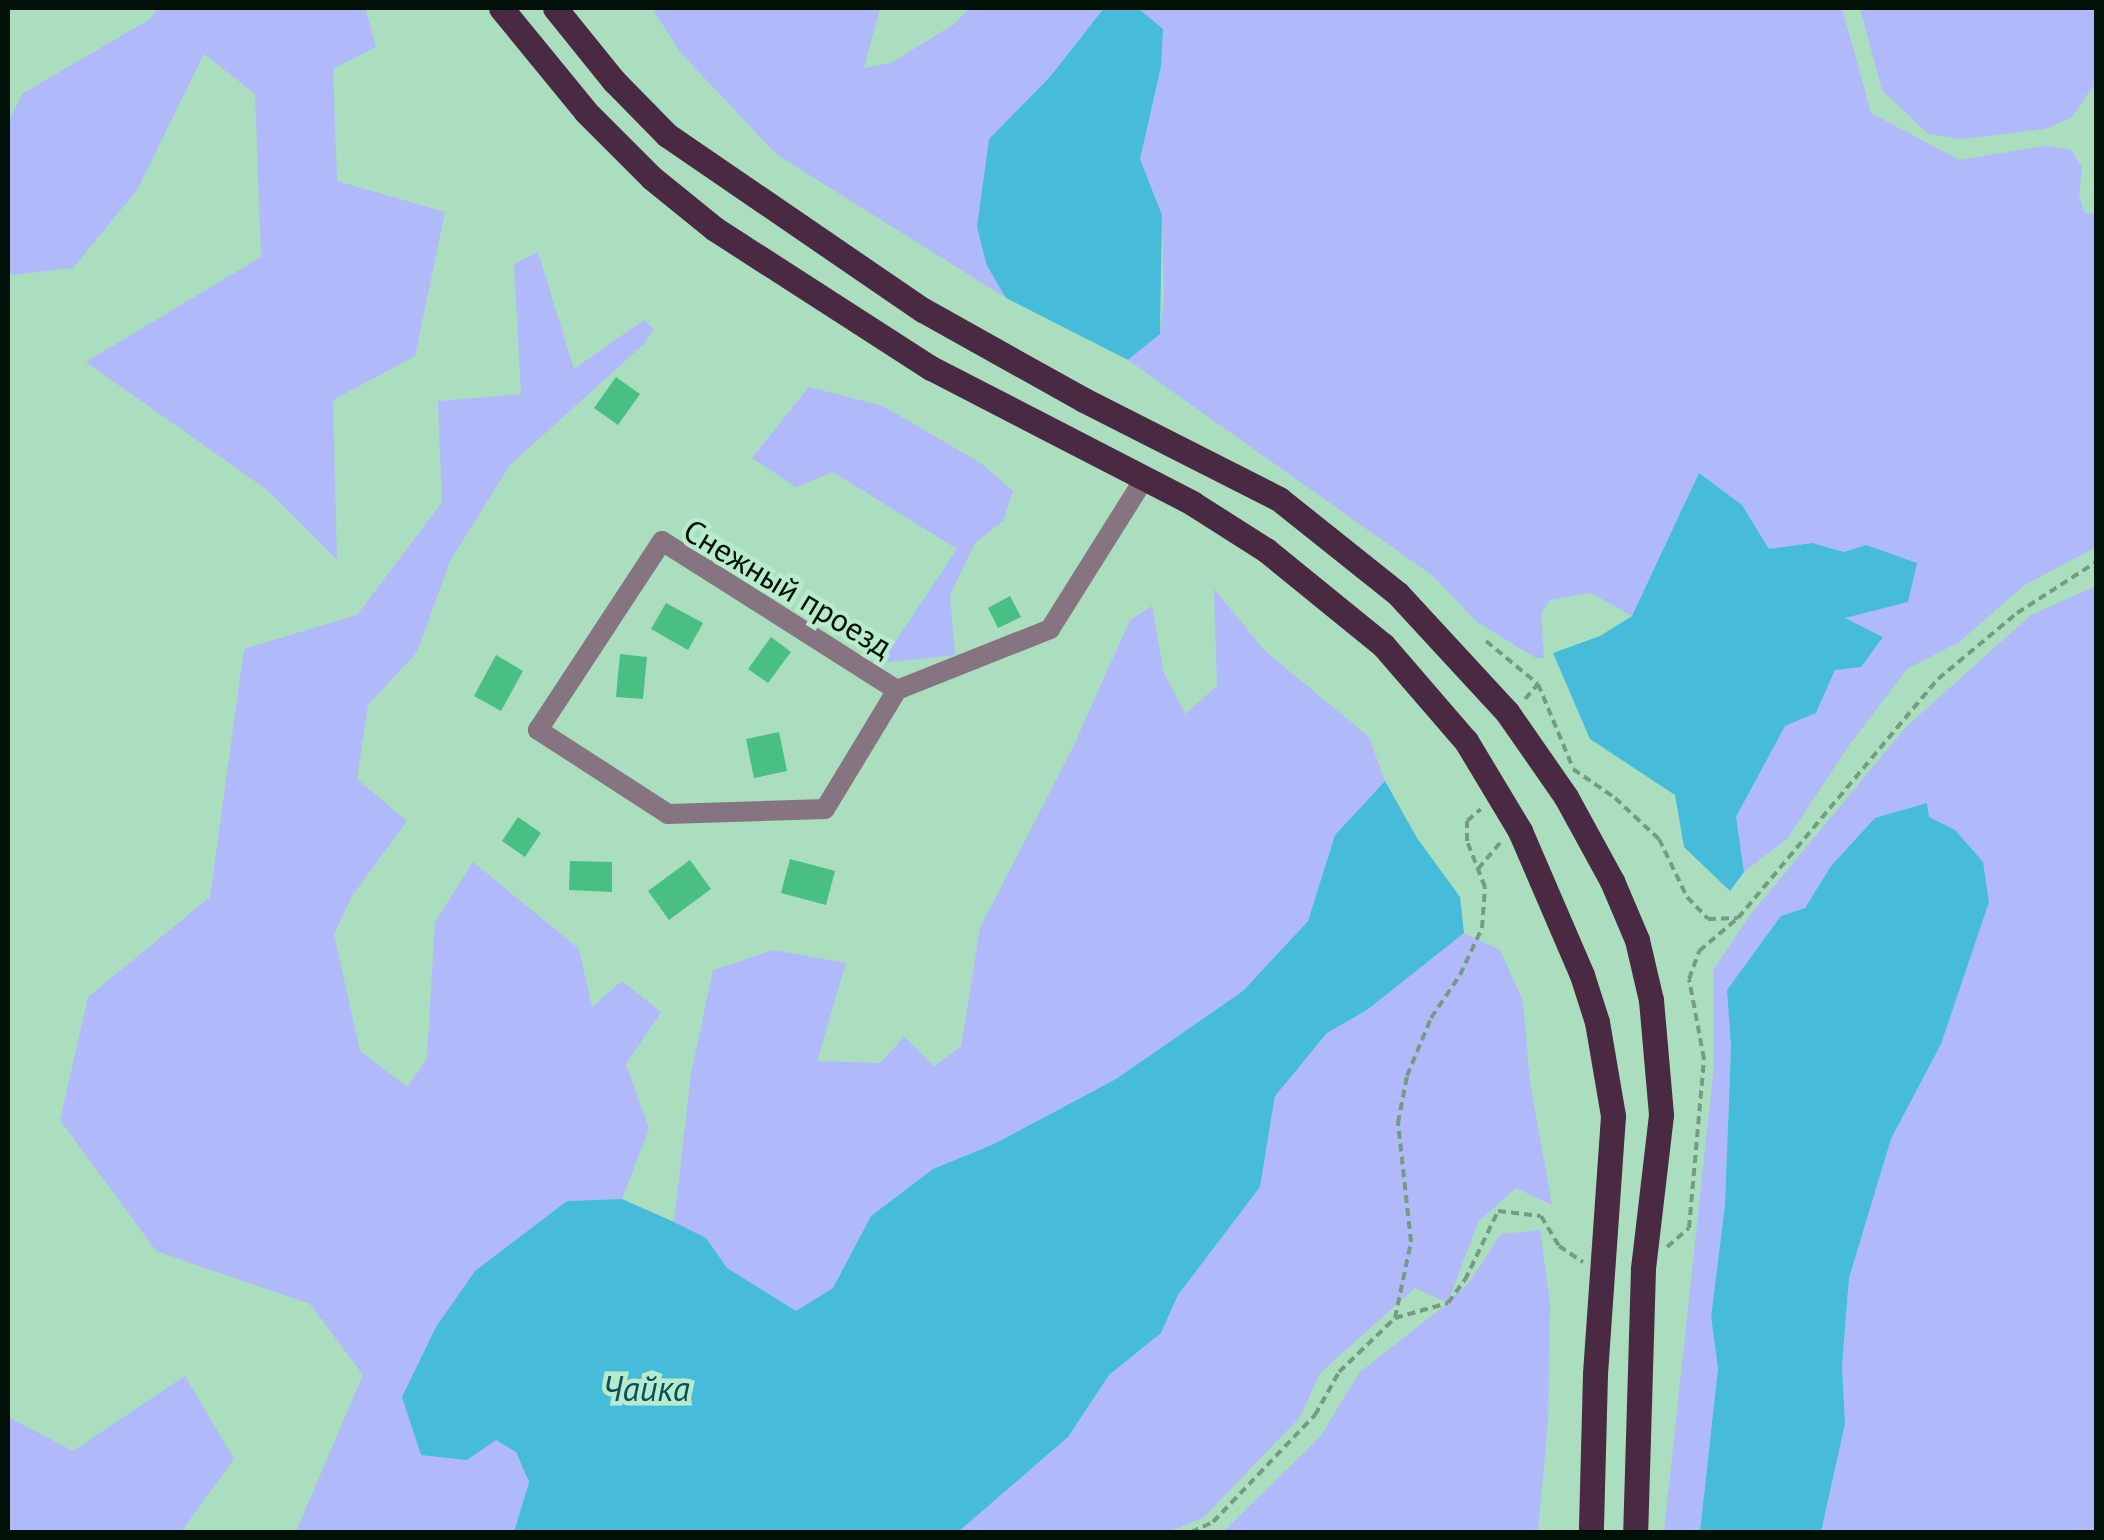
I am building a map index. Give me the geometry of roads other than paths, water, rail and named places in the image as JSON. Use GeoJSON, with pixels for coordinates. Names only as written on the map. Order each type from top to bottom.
{"type":"FeatureCollection","features":[{"type":"Feature","properties":{"kind":"main road"},"geometry":{"type":"LineString","coordinates":[[500,8],[586,112],[652,178],[715,229],[931,368],[1192,503],[1236,531],[1334,602],[1430,695],[1466,741],[1518,827],[1567,933],[1598,1022],[1613,1116],[1591,1532]]}},
{"type":"Feature","properties":{"kind":"main road"},"geometry":{"type":"LineString","coordinates":[[556,8],[614,81],[667,136],[923,310],[1084,400],[1279,499],[1398,594],[1507,712],[1566,797],[1612,880],[1637,940],[1651,1000],[1661,1115],[1643,1269],[1635,1532]]}},
{"type":"Feature","properties":{"kind":"street","name":"Снежный проезд"},"geometry":{"type":"LineString","coordinates":[[897,690],[662,541],[538,730],[668,814],[825,809],[897,690],[1050,630],[1143,481]]}},
{"type":"Feature","properties":{"kind":"water"},"geometry":{"type":"Polygon","coordinates":[[[1104,8],[1138,8],[1163,29],[1161,67],[1140,159],[1162,215],[1160,334],[1128,360],[1006,298],[987,266],[977,227],[989,139],[1049,78],[1104,8]]]}},
{"type":"Feature","properties":{"kind":"water"},"geometry":{"type":"Polygon","coordinates":[[[1699,473],[1742,505],[1769,549],[1812,543],[1844,552],[1866,545],[1917,563],[1908,602],[1845,618],[1883,637],[1861,667],[1835,670],[1816,713],[1785,726],[1736,817],[1744,872],[1730,891],[1684,847],[1675,795],[1590,739],[1553,653],[1600,636],[1632,616],[1699,473]]]}},
{"type":"Feature","properties":{"kind":"water","name":"Чайка"},"geometry":{"type":"Polygon","coordinates":[[[1385,781],[1417,838],[1460,897],[1464,933],[1367,1010],[1327,1033],[1275,1096],[1260,1187],[1178,1295],[1161,1333],[1109,1375],[1068,1437],[958,1532],[514,1532],[529,1482],[516,1452],[496,1440],[467,1460],[421,1455],[402,1397],[436,1327],[475,1271],[567,1201],[622,1199],[674,1222],[706,1238],[727,1268],[796,1311],[833,1288],[871,1216],[933,1169],[994,1144],[1116,1079],[1243,991],[1308,921],[1335,835],[1385,781]]]}},
{"type":"Feature","properties":{"kind":"water"},"geometry":{"type":"Polygon","coordinates":[[[1927,803],[1929,817],[1955,830],[1983,862],[1989,902],[1941,1044],[1891,1139],[1849,1278],[1842,1366],[1845,1424],[1821,1532],[1700,1532],[1718,1368],[1711,1317],[1725,1205],[1731,1046],[1727,990],[1781,916],[1805,908],[1831,866],[1875,818],[1927,803]]]}}]}
